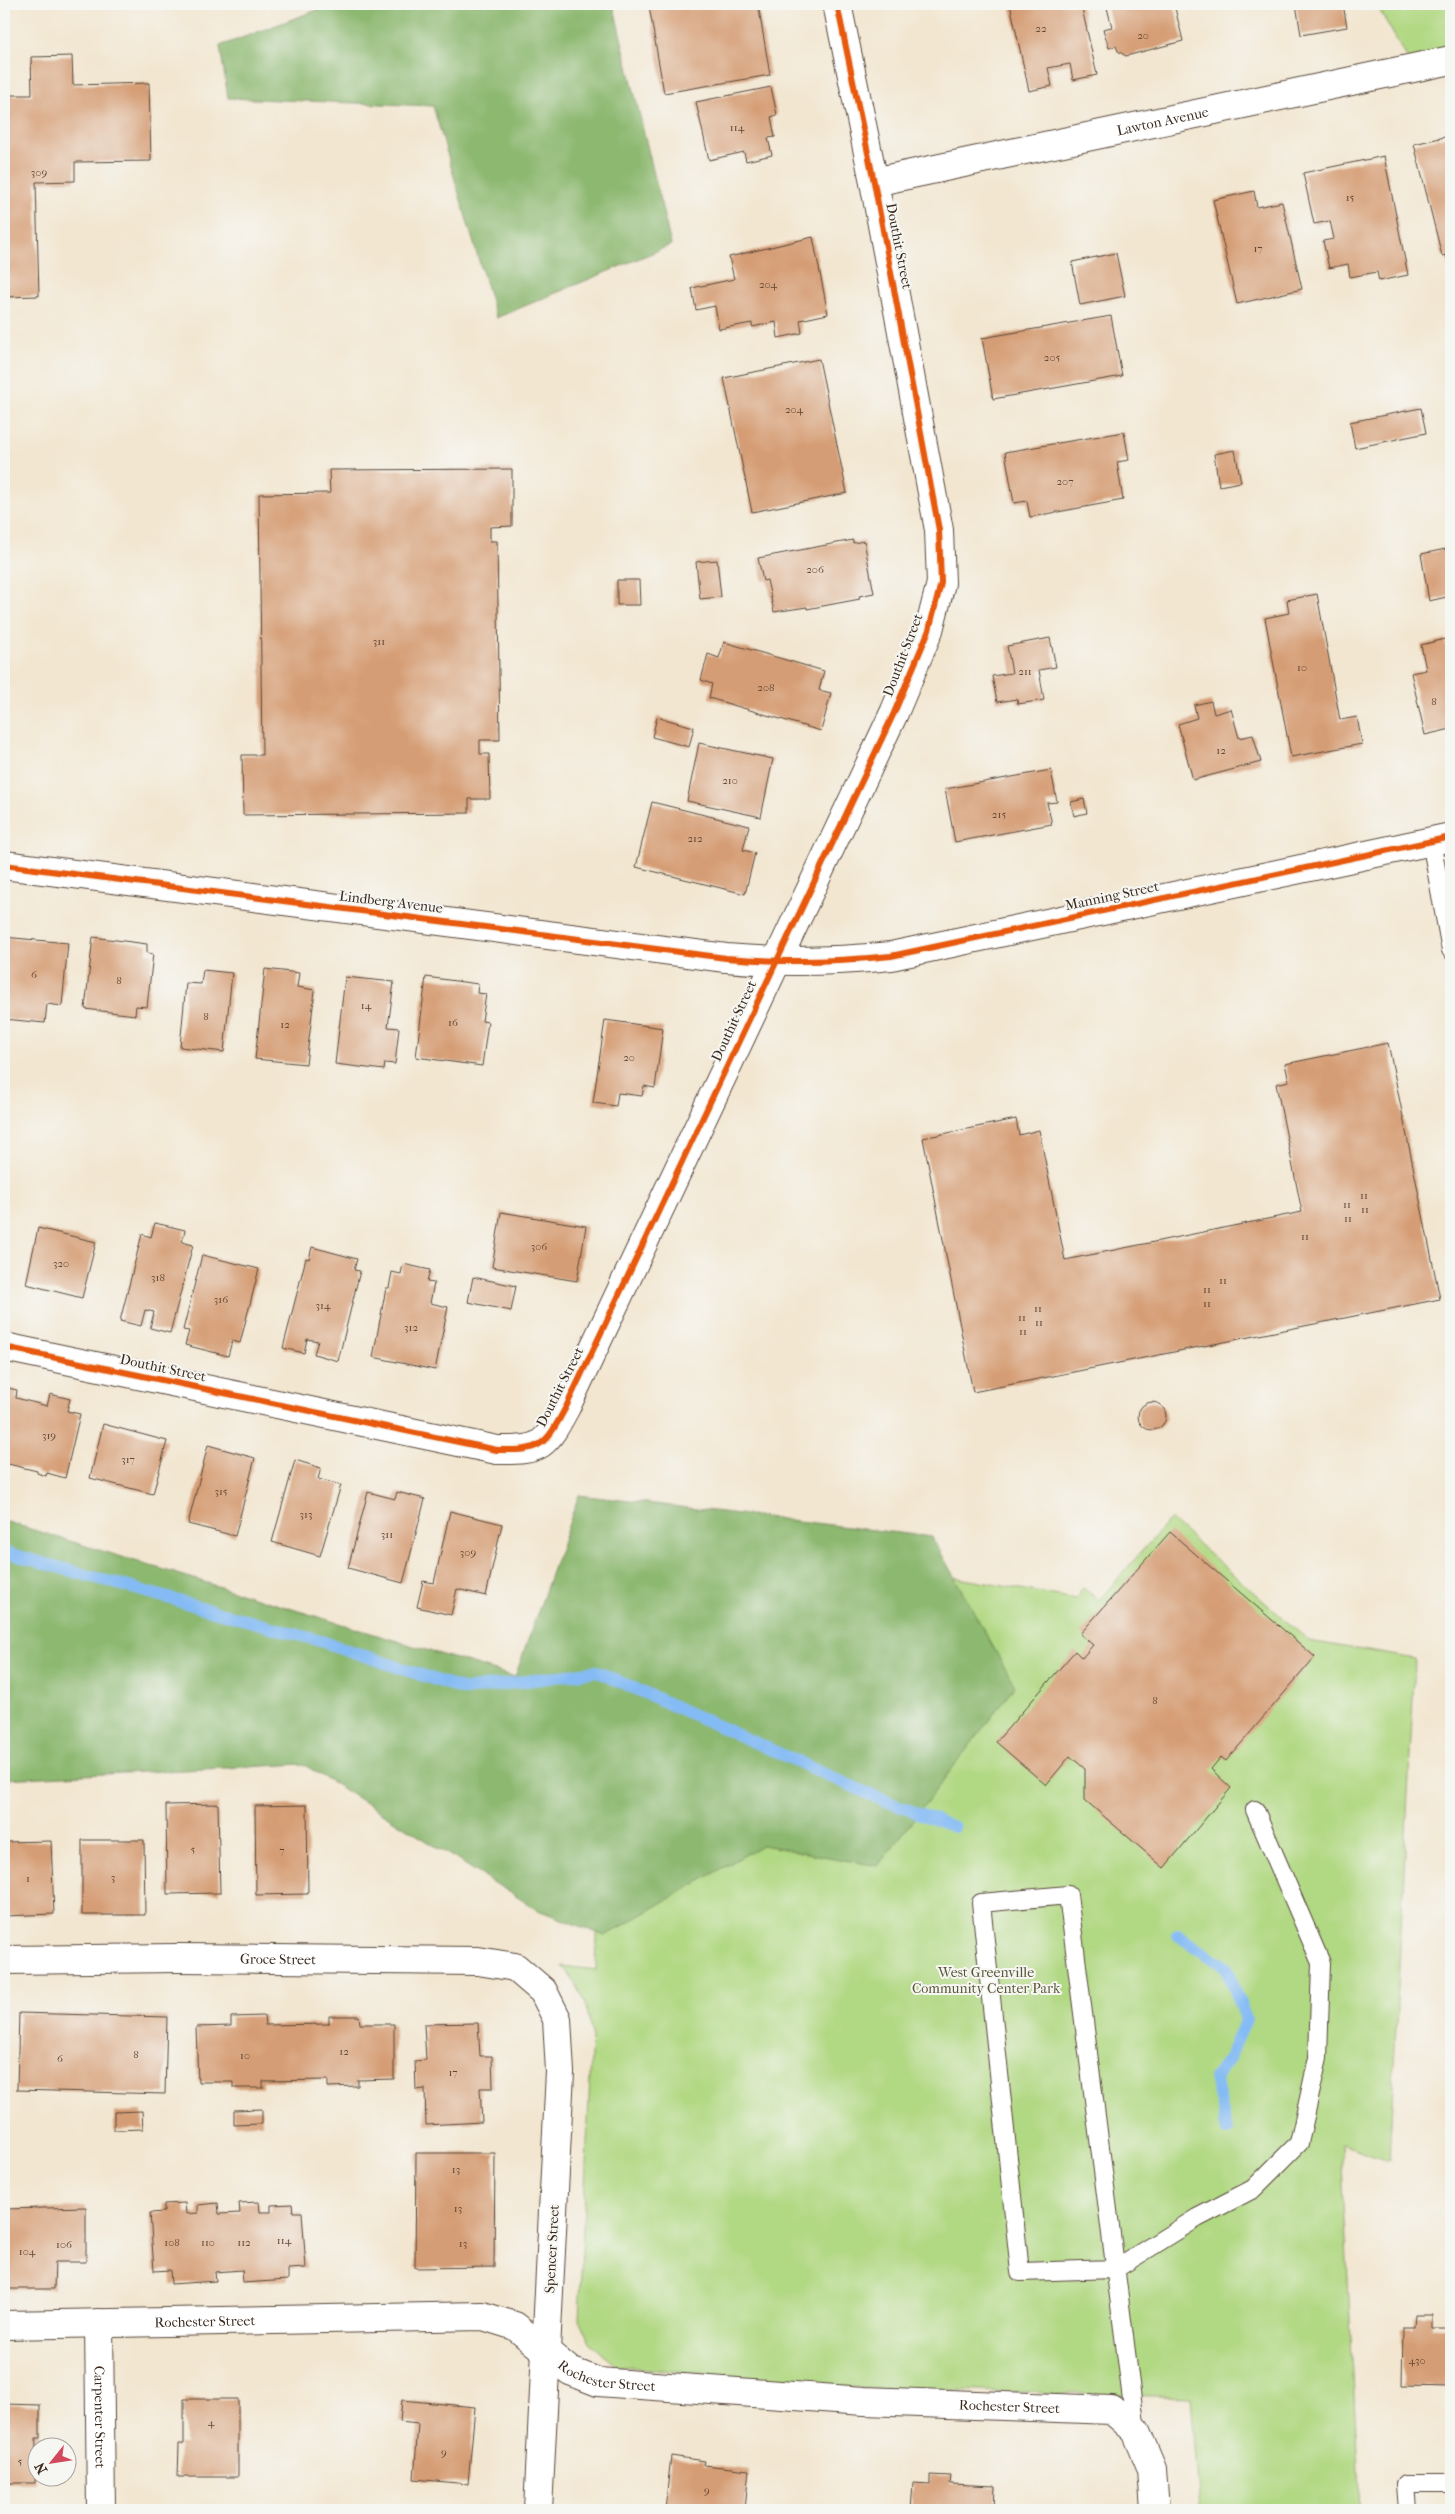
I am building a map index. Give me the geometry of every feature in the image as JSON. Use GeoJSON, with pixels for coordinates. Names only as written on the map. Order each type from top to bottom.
{"type":"FeatureCollection","features":[{"type":"Feature","properties":{"kind":"street","name":"Douthit Street"},"geometry":{"type":"LineString","coordinates":[[4,1347],[498,1450],[527,1451],[550,1437],[566,1407],[894,713],[929,630],[941,583],[939,530],[874,182],[837,4]]}},
{"type":"Feature","properties":{"kind":"street","name":"Lawton Avenue"},"geometry":{"type":"LineString","coordinates":[[874,182],[1451,60]]}},
{"type":"Feature","properties":{"kind":"street","name":"Manning Street"},"geometry":{"type":"LineString","coordinates":[[775,962],[827,962],[891,956],[1441,839]]}},
{"type":"Feature","properties":{"kind":"street","name":"Lindberg Avenue"},"geometry":{"type":"LineString","coordinates":[[4,865],[726,958],[775,962]]}},
{"type":"Feature","properties":{"kind":"street","name":"Groce Street"},"geometry":{"type":"LineString","coordinates":[[4,1960],[186,1958],[478,1961],[515,1967],[543,1991]]}},
{"type":"Feature","properties":{"kind":"street","name":"Spencer Street"},"geometry":{"type":"LineString","coordinates":[[538,2510],[560,2072],[557,2019],[543,1991]]}},
{"type":"Feature","properties":{"kind":"street","name":"Rochester Street"},"geometry":{"type":"LineString","coordinates":[[4,2325],[484,2316],[515,2326],[570,2371],[598,2382],[864,2401],[1112,2410],[1136,2431],[1152,2470],[1155,2510]]}},
{"type":"Feature","properties":{"kind":"street","name":"Carpenter Street"},"geometry":{"type":"LineString","coordinates":[[99,2323],[101,2510]]}},
{"type":"Feature","properties":{"kind":"lane"},"geometry":{"type":"LineString","coordinates":[[1441,839],[1451,950]]}},
{"type":"Feature","properties":{"kind":"lane"},"geometry":{"type":"LineString","coordinates":[[1136,2431],[1116,2269],[1068,1894],[981,1903],[1020,2272],[1116,2269],[1197,2218],[1252,2189],[1299,2144],[1318,2058],[1321,1963],[1255,1810]]}},
{"type":"Feature","properties":{"kind":"lane"},"geometry":{"type":"LineString","coordinates":[[1408,2510],[1406,2484],[1451,2484]]}},
{"type":"Feature","properties":{"kind":"green space"},"geometry":{"type":"Polygon","coordinates":[[[333,4],[613,4],[671,245],[496,318],[433,106],[228,98],[220,46],[333,4]]]}},
{"type":"Feature","properties":{"kind":"green space"},"geometry":{"type":"Polygon","coordinates":[[[1376,4],[1451,4],[1451,48],[1409,61],[1376,4]]]}},
{"type":"Feature","properties":{"kind":"green space"},"geometry":{"type":"Polygon","coordinates":[[[579,1495],[932,1537],[1015,1686],[878,1866],[762,1845],[605,1936],[538,1910],[303,1764],[4,1779],[4,1521],[515,1677],[579,1495]]]}},
{"type":"Feature","properties":{"kind":"green space","name":"West Greenville Community Center Park"},"geometry":{"type":"Polygon","coordinates":[[[610,1516],[1076,1599],[1083,1588],[1099,1600],[1170,1519],[1309,1641],[1415,1659],[1389,2161],[1341,2145],[1360,2510],[1200,2510],[1191,2397],[844,2387],[619,2366],[590,2343],[579,2319],[592,2033],[588,2013],[579,1989],[562,1966],[596,1970],[610,1516]]]}},
{"type":"Feature","properties":{"kind":"building"},"geometry":{"type":"Polygon","coordinates":[[[660,4],[758,4],[770,75],[664,93],[649,6],[660,4]]]}},
{"type":"Feature","properties":{"kind":"building"},"geometry":{"type":"Polygon","coordinates":[[[1010,4],[1081,4],[1097,75],[1073,80],[1070,64],[1048,68],[1052,86],[1029,91],[1010,4]]]}},
{"type":"Feature","properties":{"kind":"building"},"geometry":{"type":"Polygon","coordinates":[[[1106,4],[1163,4],[1163,7],[1174,4],[1183,41],[1126,56],[1118,51],[1116,46],[1109,48],[1103,29],[1112,27],[1106,4]]]}},
{"type":"Feature","properties":{"kind":"building"},"geometry":{"type":"Polygon","coordinates":[[[1296,4],[1343,4],[1347,27],[1301,35],[1296,4]]]}},
{"type":"Feature","properties":{"kind":"building"},"geometry":{"type":"Polygon","coordinates":[[[72,56],[73,85],[149,83],[151,161],[75,162],[75,181],[36,182],[39,296],[4,297],[4,95],[32,95],[31,57],[72,56]]]}},
{"type":"Feature","properties":{"kind":"building"},"geometry":{"type":"Polygon","coordinates":[[[771,87],[777,115],[771,117],[775,137],[768,138],[772,155],[746,161],[744,152],[709,160],[696,102],[771,87]]]}},
{"type":"Feature","properties":{"kind":"building"},"geometry":{"type":"Polygon","coordinates":[[[1449,136],[1451,145],[1451,264],[1449,265],[1446,255],[1442,256],[1414,144],[1449,136]]]}},
{"type":"Feature","properties":{"kind":"building"},"geometry":{"type":"Polygon","coordinates":[[[1384,156],[1408,275],[1379,281],[1377,272],[1350,277],[1348,264],[1329,268],[1323,241],[1334,239],[1330,221],[1314,224],[1303,173],[1384,156]]]}},
{"type":"Feature","properties":{"kind":"building"},"geometry":{"type":"Polygon","coordinates":[[[1254,191],[1257,207],[1282,202],[1302,289],[1237,304],[1213,200],[1254,191]]]}},
{"type":"Feature","properties":{"kind":"building"},"geometry":{"type":"Polygon","coordinates":[[[813,237],[828,314],[800,320],[802,333],[778,338],[776,322],[752,327],[752,323],[719,329],[715,306],[696,310],[692,288],[734,279],[729,257],[813,237]]]}},
{"type":"Feature","properties":{"kind":"building"},"geometry":{"type":"Polygon","coordinates":[[[1116,253],[1125,296],[1080,305],[1072,262],[1116,253]]]}},
{"type":"Feature","properties":{"kind":"building"},"geometry":{"type":"Polygon","coordinates":[[[1111,316],[1122,376],[993,399],[982,338],[1111,316]]]}},
{"type":"Feature","properties":{"kind":"building"},"geometry":{"type":"Polygon","coordinates":[[[819,359],[847,493],[752,512],[724,378],[819,359]]]}},
{"type":"Feature","properties":{"kind":"building"},"geometry":{"type":"Polygon","coordinates":[[[1421,408],[1426,433],[1355,448],[1350,422],[1421,408]]]}},
{"type":"Feature","properties":{"kind":"building"},"geometry":{"type":"Polygon","coordinates":[[[4,430],[8,513],[4,513],[4,430]]]}},
{"type":"Feature","properties":{"kind":"building"},"geometry":{"type":"Polygon","coordinates":[[[1124,432],[1129,460],[1117,462],[1123,500],[1030,517],[1027,501],[1014,503],[1005,452],[1124,432]]]}},
{"type":"Feature","properties":{"kind":"building"},"geometry":{"type":"Polygon","coordinates":[[[1235,450],[1241,482],[1219,486],[1214,454],[1235,450]]]}},
{"type":"Feature","properties":{"kind":"building"},"geometry":{"type":"Polygon","coordinates":[[[512,469],[512,526],[490,527],[490,541],[497,541],[500,740],[480,740],[480,754],[489,754],[490,799],[469,799],[469,813],[243,815],[242,755],[262,755],[259,494],[330,493],[329,470],[512,469]]]}},
{"type":"Feature","properties":{"kind":"building"},"geometry":{"type":"Polygon","coordinates":[[[853,540],[853,543],[864,541],[874,593],[859,596],[860,599],[807,609],[807,607],[774,612],[767,580],[763,581],[758,558],[853,540]]]}},
{"type":"Feature","properties":{"kind":"building"},"geometry":{"type":"Polygon","coordinates":[[[1451,548],[1451,596],[1429,601],[1421,554],[1451,548]]]}},
{"type":"Feature","properties":{"kind":"building"},"geometry":{"type":"Polygon","coordinates":[[[717,560],[721,597],[700,599],[696,562],[717,560]]]}},
{"type":"Feature","properties":{"kind":"building"},"geometry":{"type":"Polygon","coordinates":[[[617,580],[639,580],[640,605],[617,605],[617,580]]]}},
{"type":"Feature","properties":{"kind":"building"},"geometry":{"type":"Polygon","coordinates":[[[1317,594],[1340,720],[1357,717],[1362,744],[1291,757],[1265,618],[1289,613],[1287,600],[1317,594]]]}},
{"type":"Feature","properties":{"kind":"building"},"geometry":{"type":"Polygon","coordinates":[[[1050,638],[1056,667],[1039,670],[1044,700],[1018,704],[1017,699],[997,702],[992,676],[1012,673],[1007,646],[1050,638]]]}},
{"type":"Feature","properties":{"kind":"building"},"geometry":{"type":"Polygon","coordinates":[[[1445,639],[1451,663],[1451,729],[1425,735],[1411,673],[1426,670],[1421,645],[1445,639]]]}},
{"type":"Feature","properties":{"kind":"building"},"geometry":{"type":"Polygon","coordinates":[[[724,642],[824,671],[819,690],[831,693],[821,731],[709,698],[712,684],[701,680],[708,654],[719,658],[724,642]]]}},
{"type":"Feature","properties":{"kind":"building"},"geometry":{"type":"Polygon","coordinates":[[[1211,701],[1214,714],[1231,709],[1239,738],[1253,735],[1261,762],[1193,780],[1178,724],[1197,718],[1194,705],[1211,701]]]}},
{"type":"Feature","properties":{"kind":"building"},"geometry":{"type":"Polygon","coordinates":[[[657,717],[694,727],[689,747],[652,737],[657,717]]]}},
{"type":"Feature","properties":{"kind":"building"},"geometry":{"type":"Polygon","coordinates":[[[699,743],[773,759],[761,817],[687,801],[699,743]]]}},
{"type":"Feature","properties":{"kind":"building"},"geometry":{"type":"Polygon","coordinates":[[[1051,770],[1057,802],[1047,803],[1052,824],[955,842],[945,789],[1051,770]]]}},
{"type":"Feature","properties":{"kind":"building"},"geometry":{"type":"Polygon","coordinates":[[[1084,799],[1087,813],[1074,816],[1071,802],[1084,799]]]}},
{"type":"Feature","properties":{"kind":"building"},"geometry":{"type":"Polygon","coordinates":[[[652,802],[749,826],[743,850],[755,853],[745,894],[636,867],[652,802]]]}},
{"type":"Feature","properties":{"kind":"building"},"geometry":{"type":"Polygon","coordinates":[[[4,937],[68,943],[62,1006],[47,1004],[45,1023],[4,1019],[4,937]]]}},
{"type":"Feature","properties":{"kind":"building"},"geometry":{"type":"Polygon","coordinates":[[[93,937],[147,944],[147,953],[153,954],[147,1007],[136,1006],[135,1015],[85,1009],[93,937]]]}},
{"type":"Feature","properties":{"kind":"building"},"geometry":{"type":"Polygon","coordinates":[[[265,969],[299,973],[297,987],[315,990],[306,1064],[255,1059],[265,969]]]}},
{"type":"Feature","properties":{"kind":"building"},"geometry":{"type":"Polygon","coordinates":[[[203,970],[232,973],[224,1052],[180,1047],[186,983],[201,984],[203,970]]]}},
{"type":"Feature","properties":{"kind":"building"},"geometry":{"type":"Polygon","coordinates":[[[345,977],[394,982],[388,1027],[399,1028],[395,1064],[385,1063],[384,1070],[335,1064],[345,977]]]}},
{"type":"Feature","properties":{"kind":"building"},"geometry":{"type":"Polygon","coordinates":[[[426,977],[478,984],[477,993],[486,994],[482,1021],[488,1022],[482,1066],[416,1057],[426,977]]]}},
{"type":"Feature","properties":{"kind":"building"},"geometry":{"type":"Polygon","coordinates":[[[605,1020],[663,1028],[655,1088],[644,1086],[642,1096],[618,1093],[616,1106],[593,1103],[605,1020]]]}},
{"type":"Feature","properties":{"kind":"building"},"geometry":{"type":"Polygon","coordinates":[[[1388,1043],[1440,1299],[973,1392],[923,1138],[1016,1119],[1019,1135],[1039,1130],[1065,1260],[1302,1212],[1276,1084],[1289,1081],[1285,1064],[1388,1043]]]}},
{"type":"Feature","properties":{"kind":"building"},"geometry":{"type":"Polygon","coordinates":[[[501,1212],[586,1226],[577,1281],[492,1267],[501,1212]]]}},
{"type":"Feature","properties":{"kind":"building"},"geometry":{"type":"Polygon","coordinates":[[[155,1223],[185,1230],[182,1242],[193,1245],[170,1333],[150,1328],[154,1312],[145,1310],[141,1326],[120,1321],[142,1234],[151,1237],[155,1223]]]}},
{"type":"Feature","properties":{"kind":"building"},"geometry":{"type":"Polygon","coordinates":[[[38,1228],[96,1242],[82,1298],[26,1284],[38,1228]]]}},
{"type":"Feature","properties":{"kind":"building"},"geometry":{"type":"Polygon","coordinates":[[[312,1247],[357,1259],[354,1270],[360,1271],[338,1361],[314,1354],[318,1341],[307,1339],[304,1353],[283,1348],[306,1258],[309,1259],[312,1247]]]}},
{"type":"Feature","properties":{"kind":"building"},"geometry":{"type":"Polygon","coordinates":[[[202,1255],[259,1269],[240,1343],[232,1341],[228,1356],[185,1345],[189,1331],[183,1330],[202,1255]]]}},
{"type":"Feature","properties":{"kind":"building"},"geometry":{"type":"Polygon","coordinates":[[[403,1264],[430,1270],[427,1282],[434,1283],[430,1303],[448,1307],[435,1370],[373,1357],[386,1288],[389,1288],[392,1272],[401,1274],[403,1264]]]}},
{"type":"Feature","properties":{"kind":"building"},"geometry":{"type":"Polygon","coordinates":[[[473,1277],[516,1286],[511,1311],[468,1302],[473,1277]]]}},
{"type":"Feature","properties":{"kind":"building"},"geometry":{"type":"Polygon","coordinates":[[[4,1387],[17,1390],[16,1398],[47,1406],[50,1394],[70,1399],[67,1411],[80,1414],[65,1478],[47,1473],[46,1476],[37,1473],[37,1471],[4,1463],[4,1387]]]}},
{"type":"Feature","properties":{"kind":"building"},"geometry":{"type":"Polygon","coordinates":[[[1152,1402],[1162,1406],[1166,1416],[1162,1426],[1152,1430],[1142,1426],[1138,1416],[1142,1406],[1152,1402]]]}},
{"type":"Feature","properties":{"kind":"building"},"geometry":{"type":"Polygon","coordinates":[[[103,1424],[167,1441],[153,1494],[90,1478],[103,1424]]]}},
{"type":"Feature","properties":{"kind":"building"},"geometry":{"type":"Polygon","coordinates":[[[208,1445],[255,1458],[235,1536],[188,1524],[208,1445]]]}},
{"type":"Feature","properties":{"kind":"building"},"geometry":{"type":"Polygon","coordinates":[[[295,1460],[321,1468],[318,1479],[341,1485],[320,1556],[272,1542],[295,1460]]]}},
{"type":"Feature","properties":{"kind":"building"},"geometry":{"type":"Polygon","coordinates":[[[368,1492],[395,1499],[397,1492],[425,1499],[403,1583],[348,1568],[368,1492]]]}},
{"type":"Feature","properties":{"kind":"building"},"geometry":{"type":"Polygon","coordinates":[[[450,1511],[502,1524],[486,1596],[457,1589],[451,1615],[417,1607],[423,1581],[434,1583],[450,1511]]]}},
{"type":"Feature","properties":{"kind":"building"},"geometry":{"type":"Polygon","coordinates":[[[1170,1532],[1315,1657],[1226,1761],[1221,1757],[1211,1769],[1231,1788],[1164,1868],[1085,1800],[1085,1769],[1070,1756],[1046,1785],[996,1742],[1075,1651],[1082,1658],[1093,1645],[1080,1634],[1170,1532]]]}},
{"type":"Feature","properties":{"kind":"building"},"geometry":{"type":"Polygon","coordinates":[[[218,1804],[220,1893],[167,1894],[166,1805],[218,1804]]]}},
{"type":"Feature","properties":{"kind":"building"},"geometry":{"type":"Polygon","coordinates":[[[307,1805],[308,1894],[256,1895],[255,1806],[307,1805]]]}},
{"type":"Feature","properties":{"kind":"building"},"geometry":{"type":"Polygon","coordinates":[[[82,1840],[144,1840],[145,1915],[82,1915],[82,1840]]]}},
{"type":"Feature","properties":{"kind":"building"},"geometry":{"type":"Polygon","coordinates":[[[51,1841],[54,1914],[4,1916],[4,1842],[51,1841]]]}},
{"type":"Feature","properties":{"kind":"building"},"geometry":{"type":"Polygon","coordinates":[[[19,2013],[167,2017],[165,2094],[17,2090],[19,2013]]]}},
{"type":"Feature","properties":{"kind":"building"},"geometry":{"type":"Polygon","coordinates":[[[264,2016],[265,2025],[329,2024],[329,2016],[359,2016],[360,2024],[394,2024],[394,2079],[358,2080],[358,2086],[328,2087],[328,2080],[263,2081],[263,2088],[233,2088],[233,2082],[198,2082],[196,2027],[231,2026],[231,2017],[264,2016]]]}},
{"type":"Feature","properties":{"kind":"building"},"geometry":{"type":"Polygon","coordinates":[[[478,2023],[480,2056],[492,2056],[493,2088],[480,2088],[482,2122],[426,2125],[425,2089],[416,2090],[415,2061],[426,2060],[424,2024],[478,2023]]]}},
{"type":"Feature","properties":{"kind":"building"},"geometry":{"type":"Polygon","coordinates":[[[262,2109],[262,2124],[234,2125],[234,2110],[262,2109]]]}},
{"type":"Feature","properties":{"kind":"building"},"geometry":{"type":"Polygon","coordinates":[[[142,2111],[143,2129],[114,2130],[114,2112],[142,2111]]]}},
{"type":"Feature","properties":{"kind":"building"},"geometry":{"type":"Polygon","coordinates":[[[416,2153],[495,2153],[494,2267],[415,2268],[416,2153]]]}},
{"type":"Feature","properties":{"kind":"building"},"geometry":{"type":"Polygon","coordinates":[[[259,2202],[260,2212],[271,2212],[271,2205],[292,2204],[293,2212],[302,2212],[306,2268],[288,2269],[288,2280],[243,2283],[242,2270],[215,2272],[216,2281],[171,2284],[170,2270],[154,2271],[150,2213],[164,2212],[164,2204],[185,2203],[186,2214],[198,2213],[198,2205],[218,2203],[219,2214],[240,2213],[239,2203],[259,2202]]]}},
{"type":"Feature","properties":{"kind":"building"},"geometry":{"type":"Polygon","coordinates":[[[86,2207],[86,2262],[55,2262],[54,2289],[4,2289],[4,2209],[86,2207]]]}},
{"type":"Feature","properties":{"kind":"building"},"geometry":{"type":"Polygon","coordinates":[[[1415,2315],[1432,2315],[1432,2328],[1451,2328],[1451,2387],[1402,2386],[1403,2327],[1414,2327],[1415,2315]]]}},
{"type":"Feature","properties":{"kind":"building"},"geometry":{"type":"Polygon","coordinates":[[[184,2399],[238,2399],[238,2477],[178,2477],[179,2444],[184,2444],[184,2399]]]}},
{"type":"Feature","properties":{"kind":"building"},"geometry":{"type":"Polygon","coordinates":[[[402,2400],[475,2407],[468,2484],[414,2479],[418,2424],[400,2422],[402,2400]]]}},
{"type":"Feature","properties":{"kind":"building"},"geometry":{"type":"Polygon","coordinates":[[[4,2404],[40,2405],[40,2436],[28,2436],[28,2483],[4,2483],[4,2404]]]}},
{"type":"Feature","properties":{"kind":"building"},"geometry":{"type":"Polygon","coordinates":[[[671,2456],[705,2461],[704,2465],[749,2470],[745,2510],[665,2510],[671,2456]]]}},
{"type":"Feature","properties":{"kind":"building"},"geometry":{"type":"Polygon","coordinates":[[[930,2475],[951,2476],[950,2484],[995,2486],[994,2510],[911,2510],[913,2483],[930,2484],[930,2475]]]}},
{"type":"Feature","properties":{"kind":"waterway"},"geometry":{"type":"LineString","coordinates":[[4,1552],[324,1642],[465,1690],[596,1671],[878,1798],[954,1827]]}},
{"type":"Feature","properties":{"kind":"waterway"},"geometry":{"type":"LineString","coordinates":[[1177,1935],[1226,1967],[1246,2019],[1229,2059],[1215,2078],[1227,2130]]}},
{"type":"Feature","properties":{"kind":"cycle path"},"geometry":{"type":"LineString","coordinates":[[4,1347],[497,1450],[533,1447],[540,1444],[553,1430],[566,1407],[894,713],[929,630],[941,583],[939,530],[874,182],[837,4]]}},
{"type":"Feature","properties":{"kind":"cycle path"},"geometry":{"type":"LineString","coordinates":[[4,865],[726,958],[809,961],[891,956],[1451,837]]}}]}
